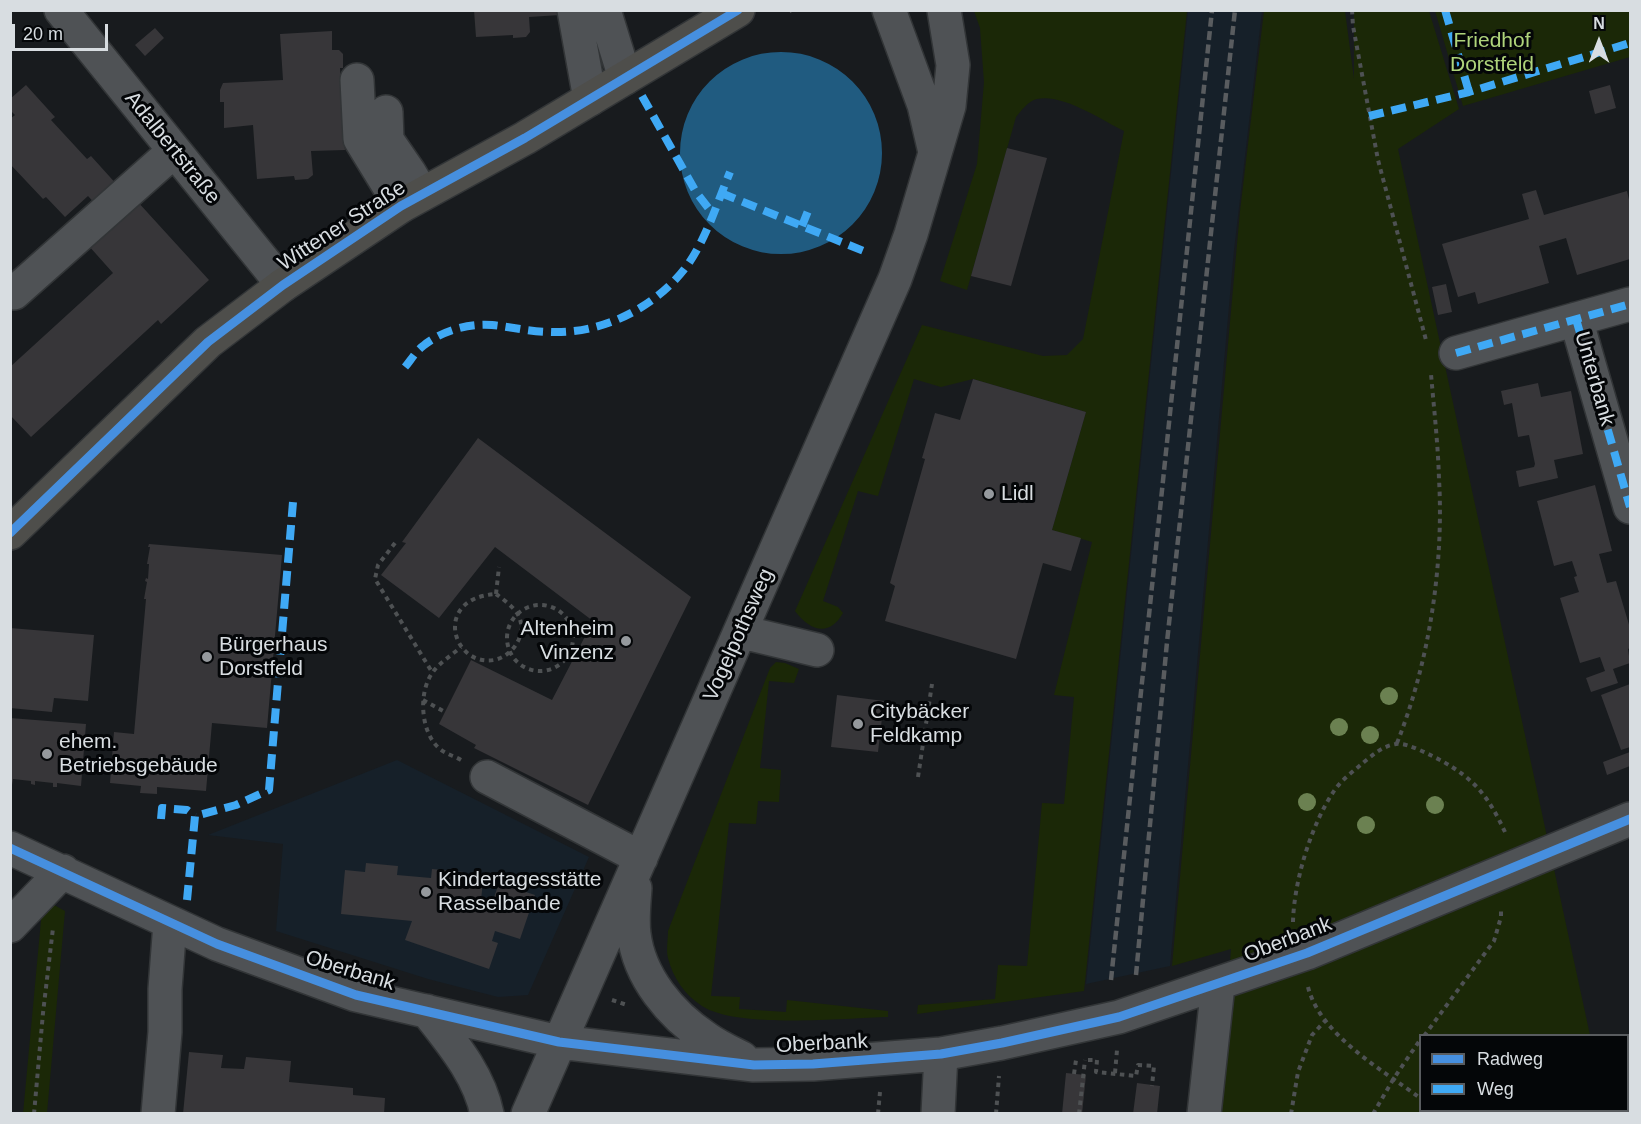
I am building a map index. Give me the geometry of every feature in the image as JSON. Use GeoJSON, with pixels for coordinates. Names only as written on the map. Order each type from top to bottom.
{"type":"FeatureCollection","features":[{"type":"Feature","properties":{"kind":"main road","name":"Wittener Straße"},"geometry":{"type":"LineString","coordinates":[[10,533],[208,342],[284,285],[412,200],[590,99],[738,10]]}},
{"type":"Feature","properties":{"kind":"street","name":"Adalbertstraße"},"geometry":{"type":"LineString","coordinates":[[61,10],[284,285]]}},
{"type":"Feature","properties":{"kind":"street"},"geometry":{"type":"LineString","coordinates":[[574,10],[590,99]]}},
{"type":"Feature","properties":{"kind":"street"},"geometry":{"type":"LineString","coordinates":[[604,10],[625,78]]}},
{"type":"Feature","properties":{"kind":"street","name":"Vogelpothsweg"},"geometry":{"type":"LineString","coordinates":[[889,10],[924,105],[934,151]]}},
{"type":"Feature","properties":{"kind":"street","name":"Vogelpothsweg"},"geometry":{"type":"LineString","coordinates":[[528,1113],[742,632],[895,279],[911,234],[949,106],[953,65],[944,10]]}},
{"type":"Feature","properties":{"kind":"street"},"geometry":{"type":"LineString","coordinates":[[357,80],[360,139],[412,200]]}},
{"type":"Feature","properties":{"kind":"street"},"geometry":{"type":"LineString","coordinates":[[386,112],[387,140],[410,172],[412,200]]}},
{"type":"Feature","properties":{"kind":"street"},"geometry":{"type":"LineString","coordinates":[[12,299],[174,151]]}},
{"type":"Feature","properties":{"kind":"street","name":"Unterbank"},"geometry":{"type":"LineString","coordinates":[[1438,356],[1630,304]]}},
{"type":"Feature","properties":{"kind":"street","name":"Unterbank"},"geometry":{"type":"LineString","coordinates":[[1576,319],[1630,507]]}},
{"type":"Feature","properties":{"kind":"street"},"geometry":{"type":"LineString","coordinates":[[742,632],[817,650]]}},
{"type":"Feature","properties":{"kind":"street"},"geometry":{"type":"LineString","coordinates":[[487,777],[640,861]]}},
{"type":"Feature","properties":{"kind":"street","name":"Oberbank"},"geometry":{"type":"LineString","coordinates":[[10,848],[217,944],[356,995],[559,1042],[754,1065],[813,1064],[941,1054],[1119,1017],[1307,953],[1630,819]]}},
{"type":"Feature","properties":{"kind":"street","name":"Oberbank"},"geometry":{"type":"LineString","coordinates":[[640,861],[635,888],[634,935],[642,963],[653,985],[673,1011],[706,1038],[754,1065]]}},
{"type":"Feature","properties":{"kind":"street"},"geometry":{"type":"LineString","coordinates":[[10,926],[63,871]]}},
{"type":"Feature","properties":{"kind":"street"},"geometry":{"type":"LineString","coordinates":[[158,1113],[165,1032],[165,989],[170,922]]}},
{"type":"Feature","properties":{"kind":"street"},"geometry":{"type":"LineString","coordinates":[[1204,1113],[1218,985]]}},
{"type":"Feature","properties":{"kind":"street"},"geometry":{"type":"LineString","coordinates":[[427,1011],[460,1053],[487,1113]]}},
{"type":"Feature","properties":{"kind":"street"},"geometry":{"type":"LineString","coordinates":[[938,1113],[941,1054]]}},
{"type":"Feature","properties":{"kind":"path"},"geometry":{"type":"LineString","coordinates":[[1352,10],[1378,160],[1438,356],[1440,541],[1433,612],[1409,714],[1398,743]]}},
{"type":"Feature","properties":{"kind":"path"},"geometry":{"type":"LineString","coordinates":[[394,543],[378,565],[375,579],[432,672]]}},
{"type":"Feature","properties":{"kind":"path"},"geometry":{"type":"LineString","coordinates":[[496,594],[499,567]]}},
{"type":"Feature","properties":{"kind":"path"},"geometry":{"type":"LineString","coordinates":[[496,594],[517,614],[520,622],[520,635],[516,647],[510,653],[494,660],[485,660],[467,653],[461,647],[455,626],[458,613],[465,603],[475,597],[496,594]]}},
{"type":"Feature","properties":{"kind":"path"},"geometry":{"type":"LineString","coordinates":[[536,606],[559,611],[572,628],[573,640],[570,653],[564,662],[540,671],[527,669],[516,662],[510,653],[507,640],[508,628],[517,614],[526,608],[536,606]]}},
{"type":"Feature","properties":{"kind":"path"},"geometry":{"type":"LineString","coordinates":[[461,647],[432,672],[422,699],[424,718],[429,735],[440,749],[487,777]]}},
{"type":"Feature","properties":{"kind":"path"},"geometry":{"type":"LineString","coordinates":[[918,777],[932,684]]}},
{"type":"Feature","properties":{"kind":"path"},"geometry":{"type":"LineString","coordinates":[[422,699],[445,712]]}},
{"type":"Feature","properties":{"kind":"path"},"geometry":{"type":"LineString","coordinates":[[1293,921],[1294,905],[1305,857],[1317,822],[1335,790],[1348,775],[1379,750],[1398,743],[1428,753],[1462,772],[1485,795],[1505,832]]}},
{"type":"Feature","properties":{"kind":"path"},"geometry":{"type":"LineString","coordinates":[[1425,1034],[1494,941],[1501,917],[1501,906]]}},
{"type":"Feature","properties":{"kind":"path"},"geometry":{"type":"LineString","coordinates":[[34,1113],[42,1013],[54,923]]}},
{"type":"Feature","properties":{"kind":"path"},"geometry":{"type":"LineString","coordinates":[[1309,993],[1326,1020],[1359,1055],[1419,1097]]}},
{"type":"Feature","properties":{"kind":"path"},"geometry":{"type":"LineString","coordinates":[[607,999],[628,1005]]}},
{"type":"Feature","properties":{"kind":"path"},"geometry":{"type":"LineString","coordinates":[[1291,1113],[1301,1063],[1312,1035],[1326,1020]]}},
{"type":"Feature","properties":{"kind":"path"},"geometry":{"type":"LineString","coordinates":[[1373,1113],[1419,1041]]}},
{"type":"Feature","properties":{"kind":"path"},"geometry":{"type":"LineString","coordinates":[[1074,1074],[1076,1059],[1096,1060],[1096,1072],[1136,1076],[1138,1065],[1154,1066],[1152,1086]]}},
{"type":"Feature","properties":{"kind":"path"},"geometry":{"type":"LineString","coordinates":[[1079,1113],[1085,1060]]}},
{"type":"Feature","properties":{"kind":"shaded area"},"geometry":{"type":"Polygon","coordinates":[[[1188,11],[1262,11],[1234,250],[1170,966],[1086,984],[1188,11]]]}},
{"type":"Feature","properties":{"kind":"shaded area","name":"Kindertagesstätte Rasselbande"},"geometry":{"type":"Polygon","coordinates":[[[397,760],[589,857],[528,995],[498,997],[428,979],[276,931],[283,844],[208,835],[397,760]]]}},
{"type":"Feature","properties":{"kind":"green space"},"geometry":{"type":"Polygon","coordinates":[[[974,11],[1187,11],[1084,991],[917,1014],[918,1005],[995,999],[998,965],[1027,966],[1042,803],[1064,804],[1074,697],[1054,695],[1092,542],[1052,530],[1086,412],[973,379],[941,387],[914,379],[878,496],[858,491],[823,601],[838,607],[843,613],[832,626],[819,629],[806,623],[795,611],[922,325],[1043,356],[1067,355],[1083,339],[1124,131],[1082,109],[1058,100],[1037,99],[1028,104],[1016,117],[967,290],[940,281],[977,164],[984,82],[980,28],[974,11]]]}},
{"type":"Feature","properties":{"kind":"green space"},"geometry":{"type":"Polygon","coordinates":[[[1264,11],[1345,11],[1354,79],[1354,11],[1429,11],[1459,109],[1398,149],[1590,1034],[1419,1034],[1419,1112],[1607,1113],[1219,1113],[1231,949],[1172,966],[1240,211],[1264,11]]]}},
{"type":"Feature","properties":{"kind":"green space","name":"Friedhof Dorstfeld"},"geometry":{"type":"Polygon","coordinates":[[[1435,11],[1630,11],[1630,57],[1463,106],[1435,11]]]}},
{"type":"Feature","properties":{"kind":"green space"},"geometry":{"type":"Polygon","coordinates":[[[776,662],[799,669],[794,683],[769,681],[760,768],[781,770],[779,802],[758,801],[756,824],[729,823],[711,996],[740,997],[739,1009],[786,1012],[787,1000],[888,1011],[888,1017],[765,1020],[718,1013],[702,1006],[690,997],[676,979],[670,965],[667,952],[668,931],[770,668],[776,662]]]}},
{"type":"Feature","properties":{"kind":"green space"},"geometry":{"type":"Polygon","coordinates":[[[43,899],[65,911],[47,1113],[23,1114],[43,899]]]}},
{"type":"Feature","properties":{"kind":"water"},"geometry":{"type":"Polygon","coordinates":[[[781,52],[801,54],[828,64],[845,75],[859,89],[874,115],[880,133],[882,153],[880,173],[870,200],[859,217],[845,231],[819,246],[801,252],[781,254],[761,252],[734,242],[717,231],[703,217],[688,191],[682,173],[680,153],[682,133],[692,106],[703,89],[717,75],[743,60],[761,54],[781,52]]]}},
{"type":"Feature","properties":{"kind":"building"},"geometry":{"type":"Polygon","coordinates":[[[474,10],[560,10],[560,15],[529,17],[530,32],[526,37],[513,38],[513,35],[476,37],[474,10]]]}},
{"type":"Feature","properties":{"kind":"building"},"geometry":{"type":"Polygon","coordinates":[[[155,28],[164,38],[145,56],[135,45],[155,28]]]}},
{"type":"Feature","properties":{"kind":"building"},"geometry":{"type":"Polygon","coordinates":[[[332,31],[332,50],[339,50],[343,54],[343,68],[340,68],[345,150],[311,151],[313,175],[308,179],[295,180],[294,176],[257,179],[253,125],[224,128],[224,102],[220,102],[220,90],[223,83],[283,80],[280,34],[332,31]]]}},
{"type":"Feature","properties":{"kind":"building"},"geometry":{"type":"Polygon","coordinates":[[[26,85],[55,117],[51,120],[87,159],[91,156],[119,187],[98,207],[88,196],[65,217],[46,197],[43,199],[10,164],[10,119],[15,115],[10,110],[10,99],[26,85]]]}},
{"type":"Feature","properties":{"kind":"building"},"geometry":{"type":"Polygon","coordinates":[[[1610,85],[1616,108],[1595,114],[1589,91],[1610,85]]]}},
{"type":"Feature","properties":{"kind":"building"},"geometry":{"type":"Polygon","coordinates":[[[1007,148],[1047,158],[1011,286],[971,276],[1007,148]]]}},
{"type":"Feature","properties":{"kind":"building"},"geometry":{"type":"Polygon","coordinates":[[[1536,190],[1544,215],[1627,191],[1630,204],[1630,259],[1577,275],[1566,238],[1539,246],[1549,283],[1478,304],[1475,292],[1458,297],[1442,244],[1529,219],[1522,194],[1536,190]]]}},
{"type":"Feature","properties":{"kind":"building"},"geometry":{"type":"Polygon","coordinates":[[[137,201],[209,280],[161,324],[158,320],[31,437],[10,415],[10,367],[113,273],[88,245],[137,201]]]}},
{"type":"Feature","properties":{"kind":"building"},"geometry":{"type":"Polygon","coordinates":[[[1446,284],[1452,312],[1438,315],[1432,287],[1446,284]]]}},
{"type":"Feature","properties":{"kind":"building","name":"Lidl"},"geometry":{"type":"Polygon","coordinates":[[[973,379],[1086,412],[1052,530],[1081,538],[1071,571],[1043,563],[1016,659],[885,621],[895,586],[890,583],[925,459],[922,458],[935,413],[960,420],[973,379]]]}},
{"type":"Feature","properties":{"kind":"building"},"geometry":{"type":"Polygon","coordinates":[[[1538,383],[1541,397],[1571,391],[1583,454],[1554,460],[1558,478],[1519,487],[1516,471],[1534,467],[1535,464],[1529,435],[1518,437],[1512,403],[1504,405],[1501,391],[1538,383]]]}},
{"type":"Feature","properties":{"kind":"building","name":"Altenheim Vinzenz"},"geometry":{"type":"Polygon","coordinates":[[[478,438],[691,597],[588,805],[474,748],[476,745],[439,724],[471,660],[552,700],[593,621],[495,547],[439,618],[381,575],[406,543],[402,542],[478,438]]]}},
{"type":"Feature","properties":{"kind":"building"},"geometry":{"type":"Polygon","coordinates":[[[1595,485],[1612,551],[1599,554],[1607,583],[1616,581],[1630,628],[1630,648],[1628,649],[1630,663],[1613,669],[1618,683],[1591,692],[1586,678],[1605,671],[1600,657],[1580,663],[1560,598],[1579,592],[1574,577],[1577,576],[1572,561],[1554,566],[1537,501],[1595,485]]]}},
{"type":"Feature","properties":{"kind":"building","name":"Bürgerhaus Dorstfeld"},"geometry":{"type":"Polygon","coordinates":[[[149,544],[282,555],[267,728],[212,723],[206,791],[157,787],[157,794],[140,793],[141,786],[110,783],[114,732],[134,734],[149,544]]]}},
{"type":"Feature","properties":{"kind":"building"},"geometry":{"type":"Polygon","coordinates":[[[10,628],[94,635],[88,701],[54,698],[52,712],[10,708],[10,628]]]}},
{"type":"Feature","properties":{"kind":"building"},"geometry":{"type":"Polygon","coordinates":[[[1630,684],[1630,747],[1621,750],[1601,695],[1630,684]]]}},
{"type":"Feature","properties":{"kind":"building","name":"Citybäcker Feldkamp"},"geometry":{"type":"Polygon","coordinates":[[[837,695],[884,701],[878,752],[831,747],[837,695]]]}},
{"type":"Feature","properties":{"kind":"building","name":"ehem. Betriebsgebäude"},"geometry":{"type":"Polygon","coordinates":[[[10,718],[86,724],[81,786],[57,783],[57,787],[53,787],[53,783],[35,781],[35,785],[31,784],[31,781],[13,779],[10,785],[10,718]]]}},
{"type":"Feature","properties":{"kind":"building"},"geometry":{"type":"Polygon","coordinates":[[[1630,752],[1630,766],[1607,775],[1603,762],[1630,752]]]}},
{"type":"Feature","properties":{"kind":"building"},"geometry":{"type":"Polygon","coordinates":[[[366,863],[398,866],[397,875],[431,878],[432,869],[464,872],[463,882],[483,883],[481,899],[492,903],[499,883],[535,895],[520,939],[495,931],[492,941],[498,943],[489,969],[405,940],[412,921],[341,914],[345,870],[365,872],[366,863]]]}},
{"type":"Feature","properties":{"kind":"building"},"geometry":{"type":"Polygon","coordinates":[[[189,1052],[223,1055],[221,1068],[244,1069],[246,1057],[291,1061],[289,1082],[353,1088],[353,1095],[385,1098],[384,1114],[183,1114],[189,1052]]]}},
{"type":"Feature","properties":{"kind":"building"},"geometry":{"type":"Polygon","coordinates":[[[1066,1073],[1086,1075],[1082,1114],[1062,1114],[1066,1073]]]}},
{"type":"Feature","properties":{"kind":"building"},"geometry":{"type":"Polygon","coordinates":[[[1137,1083],[1160,1086],[1157,1114],[1133,1114],[1137,1083]]]}},
{"type":"Feature","properties":{"kind":"railway"},"geometry":{"type":"LineString","coordinates":[[1111,980],[1212,10]]}},
{"type":"Feature","properties":{"kind":"railway"},"geometry":{"type":"LineString","coordinates":[[1136,975],[1167,642],[1235,10]]}},
{"type":"Feature","properties":{"kind":"marked path"},"geometry":{"type":"LineString","coordinates":[[1445,10],[1469,92]]}},
{"type":"Feature","properties":{"kind":"marked path"},"geometry":{"type":"LineString","coordinates":[[1369,116],[1469,92],[1630,43]]}},
{"type":"Feature","properties":{"kind":"marked path"},"geometry":{"type":"LineString","coordinates":[[642,96],[696,192],[713,214]]}},
{"type":"Feature","properties":{"kind":"marked path"},"geometry":{"type":"LineString","coordinates":[[405,367],[423,346],[438,336],[456,329],[474,325],[492,325],[544,332],[570,331],[608,323],[643,306],[659,295],[686,267],[705,233],[730,172]]}},
{"type":"Feature","properties":{"kind":"marked path"},"geometry":{"type":"LineString","coordinates":[[721,193],[866,252]]}},
{"type":"Feature","properties":{"kind":"marked path"},"geometry":{"type":"LineString","coordinates":[[802,226],[810,206]]}},
{"type":"Feature","properties":{"kind":"marked path"},"geometry":{"type":"LineString","coordinates":[[1456,353],[1630,304]]}},
{"type":"Feature","properties":{"kind":"marked path"},"geometry":{"type":"LineString","coordinates":[[1576,319],[1630,507]]}},
{"type":"Feature","properties":{"kind":"marked path"},"geometry":{"type":"LineString","coordinates":[[187,900],[195,816],[236,805],[269,790],[293,502]]}},
{"type":"Feature","properties":{"kind":"marked path"},"geometry":{"type":"LineString","coordinates":[[161,819],[162,808],[187,810],[195,816]]}},
{"type":"Feature","properties":{"kind":"cycle path"},"geometry":{"type":"LineString","coordinates":[[10,533],[208,342],[283,285],[401,206],[525,138],[738,10]]}},
{"type":"Feature","properties":{"kind":"cycle path"},"geometry":{"type":"LineString","coordinates":[[10,848],[217,944],[356,995],[559,1042],[754,1065],[813,1064],[941,1054],[1119,1017],[1307,953],[1630,819]]}},
{"type":"Feature","properties":{"kind":"place","name":"Lidl"},"geometry":{"type":"Point","coordinates":[989,494]}},
{"type":"Feature","properties":{"kind":"place","name":"Altenheim Vinzenz"},"geometry":{"type":"Point","coordinates":[626,641]}},
{"type":"Feature","properties":{"kind":"place","name":"Bürgerhaus Dorstfeld"},"geometry":{"type":"Point","coordinates":[207,657]}},
{"type":"Feature","properties":{"kind":"place","name":"Citybäcker Feldkamp"},"geometry":{"type":"Point","coordinates":[858,724]}},
{"type":"Feature","properties":{"kind":"place","name":"ehem. Betriebsgebäude"},"geometry":{"type":"Point","coordinates":[47,754]}},
{"type":"Feature","properties":{"kind":"place","name":"Kindertagesstätte Rasselbande"},"geometry":{"type":"Point","coordinates":[426,892]}}]}
